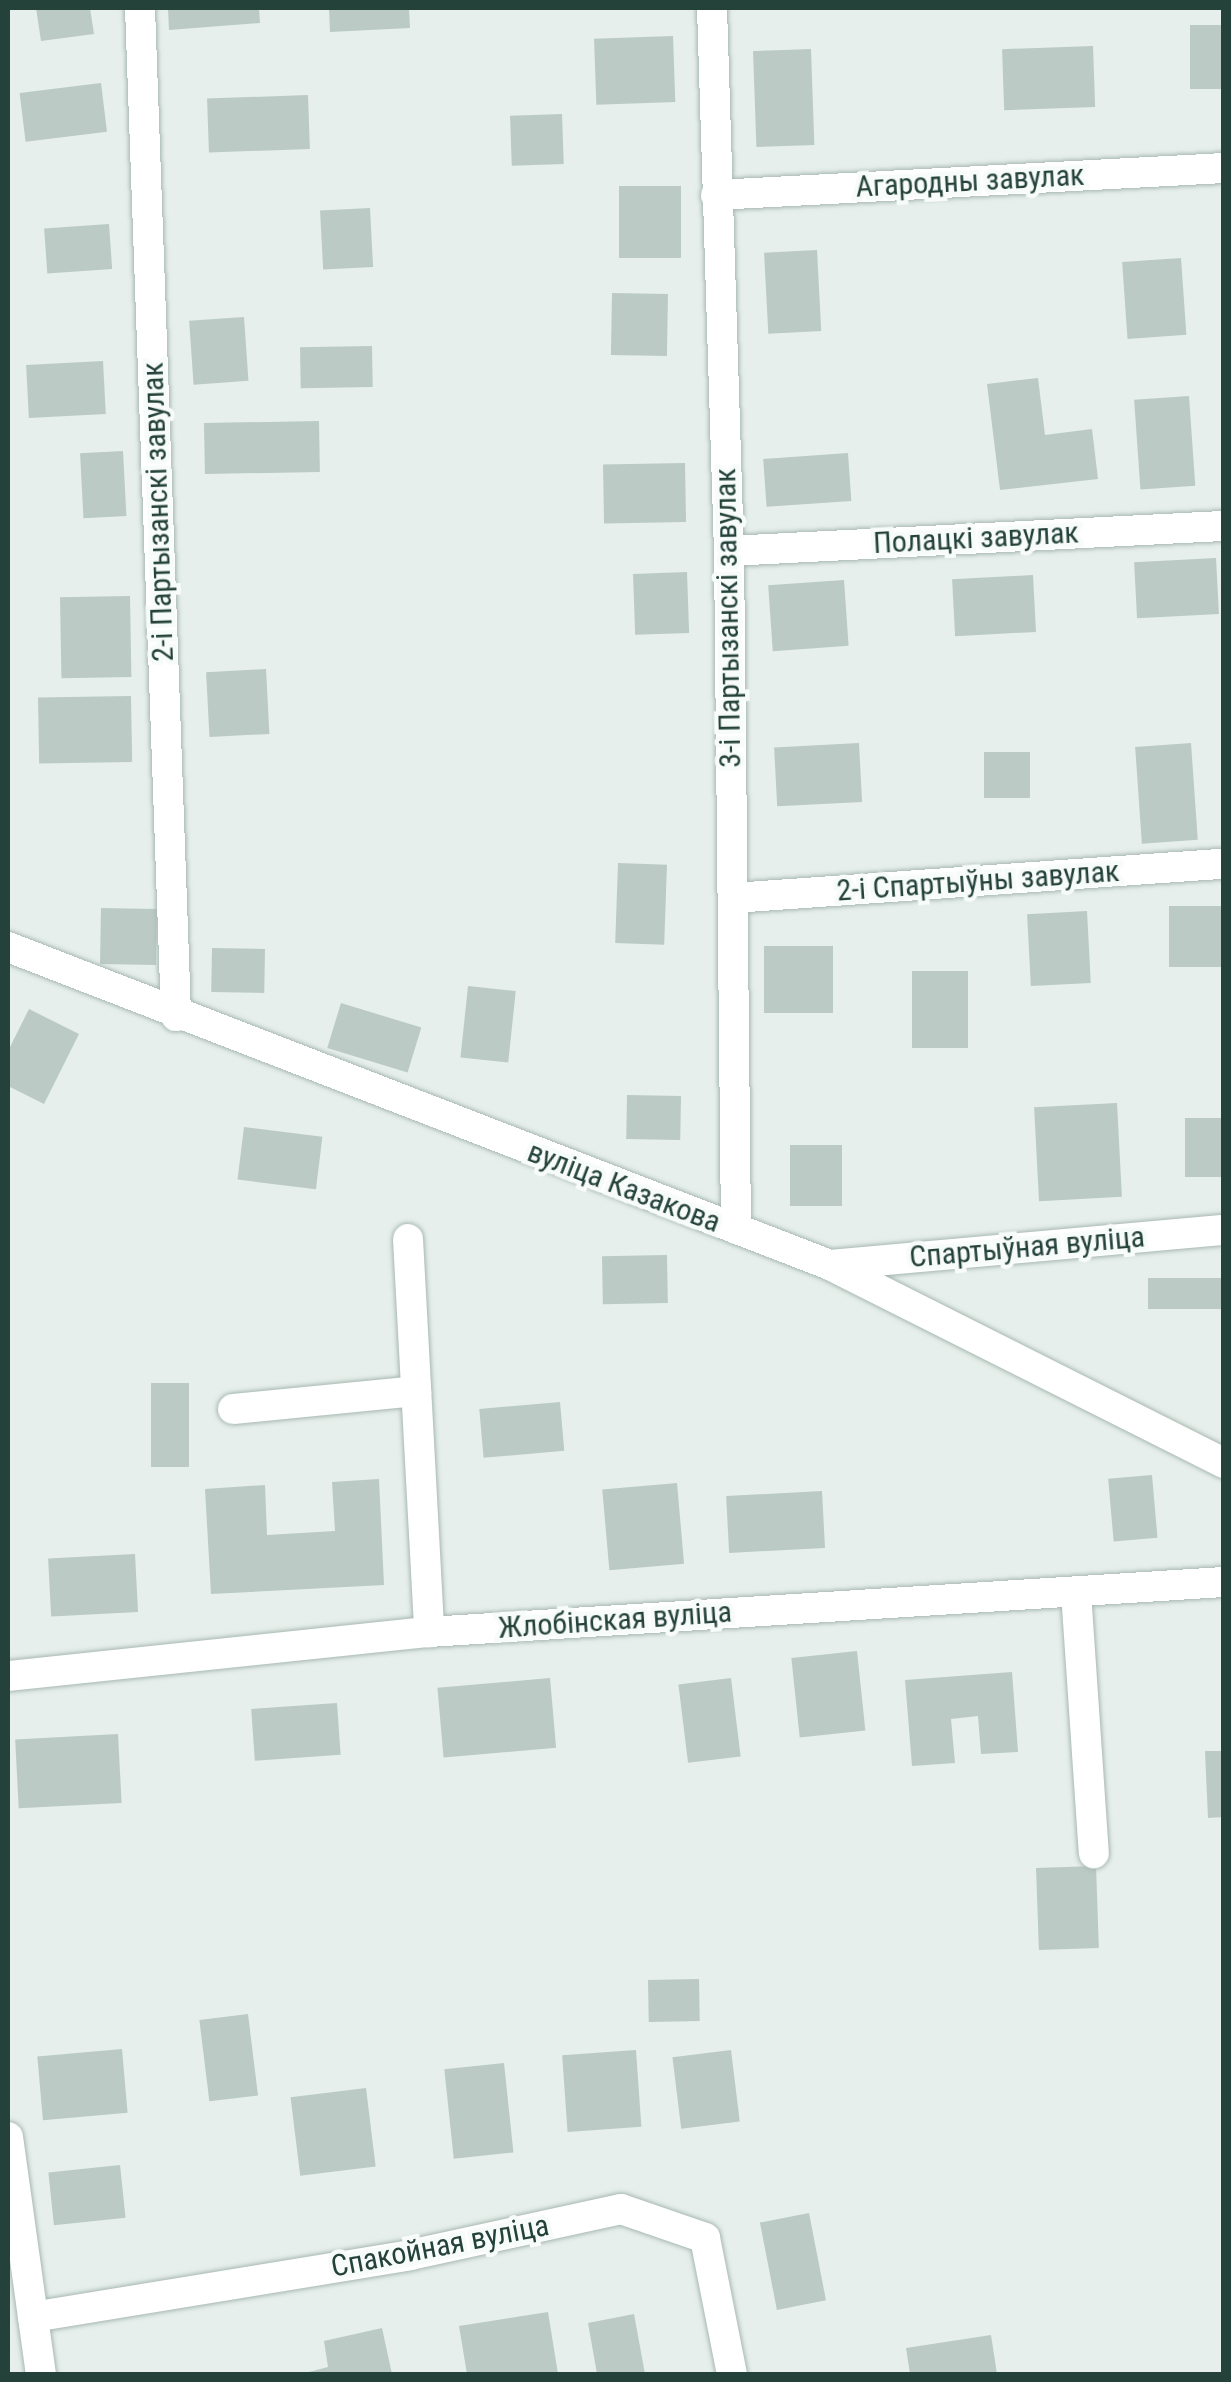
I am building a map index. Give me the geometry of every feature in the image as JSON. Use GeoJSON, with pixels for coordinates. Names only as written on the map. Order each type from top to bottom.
{"type":"FeatureCollection","features":[{"type":"Feature","properties":{"kind":"street","name":"2-і Партызанскі завулак"},"geometry":{"type":"LineString","coordinates":[[140,8],[176,1016]]}},
{"type":"Feature","properties":{"kind":"street","name":"3-і Партызанскі завулак"},"geometry":{"type":"LineString","coordinates":[[712,8],[729,551],[736,1229]]}},
{"type":"Feature","properties":{"kind":"street","name":"Агародны завулак"},"geometry":{"type":"LineString","coordinates":[[716,194],[1224,168]]}},
{"type":"Feature","properties":{"kind":"street","name":"Полацкі завулак"},"geometry":{"type":"LineString","coordinates":[[729,551],[1224,526]]}},
{"type":"Feature","properties":{"kind":"street","name":"2-і Спартыўны завулак"},"geometry":{"type":"LineString","coordinates":[[733,898],[1224,864]]}},
{"type":"Feature","properties":{"kind":"street","name":"вуліца Казакова"},"geometry":{"type":"LineString","coordinates":[[8,947],[176,1016],[830,1264],[1224,1463]]}},
{"type":"Feature","properties":{"kind":"street","name":"Спартыўная вуліца"},"geometry":{"type":"LineString","coordinates":[[830,1264],[1224,1230]]}},
{"type":"Feature","properties":{"kind":"street"},"geometry":{"type":"LineString","coordinates":[[408,1239],[430,1632]]}},
{"type":"Feature","properties":{"kind":"street"},"geometry":{"type":"LineString","coordinates":[[232,1409],[416,1391]]}},
{"type":"Feature","properties":{"kind":"street","name":"Жлобінская вуліца"},"geometry":{"type":"LineString","coordinates":[[8,1676],[430,1632],[1224,1582]]}},
{"type":"Feature","properties":{"kind":"street"},"geometry":{"type":"LineString","coordinates":[[1076,1592],[1094,1852]]}},
{"type":"Feature","properties":{"kind":"street"},"geometry":{"type":"LineString","coordinates":[[8,2138],[42,2374]]}},
{"type":"Feature","properties":{"kind":"street","name":"Спакойная вуліца"},"geometry":{"type":"LineString","coordinates":[[33,2317],[410,2255],[622,2209],[704,2238],[732,2374]]}},
{"type":"Feature","properties":{"kind":"building"},"geometry":{"type":"Polygon","coordinates":[[[36,8],[90,8],[94,34],[41,41],[36,8]]]}},
{"type":"Feature","properties":{"kind":"building"},"geometry":{"type":"Polygon","coordinates":[[[168,8],[259,8],[260,23],[169,30],[168,8]]]}},
{"type":"Feature","properties":{"kind":"building"},"geometry":{"type":"Polygon","coordinates":[[[329,8],[409,8],[410,28],[330,32],[329,8]]]}},
{"type":"Feature","properties":{"kind":"building"},"geometry":{"type":"Polygon","coordinates":[[[1190,25],[1224,25],[1224,89],[1190,89],[1190,25]]]}},
{"type":"Feature","properties":{"kind":"building"},"geometry":{"type":"Polygon","coordinates":[[[673,36],[675,102],[596,105],[594,39],[673,36]]]}},
{"type":"Feature","properties":{"kind":"building"},"geometry":{"type":"Polygon","coordinates":[[[1093,46],[1095,107],[1004,110],[1002,49],[1093,46]]]}},
{"type":"Feature","properties":{"kind":"building"},"geometry":{"type":"Polygon","coordinates":[[[811,49],[814,145],[756,147],[753,51],[811,49]]]}},
{"type":"Feature","properties":{"kind":"building"},"geometry":{"type":"Polygon","coordinates":[[[101,83],[107,132],[26,142],[20,93],[101,83]]]}},
{"type":"Feature","properties":{"kind":"building"},"geometry":{"type":"Polygon","coordinates":[[[308,95],[310,149],[209,152],[207,99],[308,95]]]}},
{"type":"Feature","properties":{"kind":"building"},"geometry":{"type":"Polygon","coordinates":[[[562,114],[564,164],[512,166],[510,116],[562,114]]]}},
{"type":"Feature","properties":{"kind":"building"},"geometry":{"type":"Polygon","coordinates":[[[619,186],[681,186],[681,258],[619,258],[619,186]]]}},
{"type":"Feature","properties":{"kind":"building"},"geometry":{"type":"Polygon","coordinates":[[[370,208],[373,267],[323,270],[320,211],[370,208]]]}},
{"type":"Feature","properties":{"kind":"building"},"geometry":{"type":"Polygon","coordinates":[[[109,224],[112,269],[47,273],[44,229],[109,224]]]}},
{"type":"Feature","properties":{"kind":"building"},"geometry":{"type":"Polygon","coordinates":[[[817,250],[821,331],[768,334],[764,253],[817,250]]]}},
{"type":"Feature","properties":{"kind":"building"},"geometry":{"type":"Polygon","coordinates":[[[1181,258],[1186,335],[1128,339],[1122,262],[1181,258]]]}},
{"type":"Feature","properties":{"kind":"building"},"geometry":{"type":"Polygon","coordinates":[[[612,293],[668,294],[667,356],[611,355],[612,293]]]}},
{"type":"Feature","properties":{"kind":"building"},"geometry":{"type":"Polygon","coordinates":[[[244,317],[248,381],[194,385],[189,321],[244,317]]]}},
{"type":"Feature","properties":{"kind":"building"},"geometry":{"type":"Polygon","coordinates":[[[372,346],[373,387],[301,388],[300,347],[372,346]]]}},
{"type":"Feature","properties":{"kind":"building"},"geometry":{"type":"Polygon","coordinates":[[[103,361],[106,414],[29,418],[26,365],[103,361]]]}},
{"type":"Feature","properties":{"kind":"building"},"geometry":{"type":"Polygon","coordinates":[[[1038,378],[1045,435],[1092,429],[1098,479],[1000,490],[987,384],[1038,378]]]}},
{"type":"Feature","properties":{"kind":"building"},"geometry":{"type":"Polygon","coordinates":[[[1189,396],[1195,486],[1140,490],[1134,400],[1189,396]]]}},
{"type":"Feature","properties":{"kind":"building"},"geometry":{"type":"Polygon","coordinates":[[[319,421],[320,472],[205,474],[204,423],[319,421]]]}},
{"type":"Feature","properties":{"kind":"building"},"geometry":{"type":"Polygon","coordinates":[[[123,451],[126,516],[83,518],[80,453],[123,451]]]}},
{"type":"Feature","properties":{"kind":"building"},"geometry":{"type":"Polygon","coordinates":[[[848,453],[851,501],[767,507],[763,459],[848,453]]]}},
{"type":"Feature","properties":{"kind":"building"},"geometry":{"type":"Polygon","coordinates":[[[685,463],[686,522],[604,523],[603,464],[685,463]]]}},
{"type":"Feature","properties":{"kind":"building"},"geometry":{"type":"Polygon","coordinates":[[[1216,558],[1219,614],[1137,618],[1134,562],[1216,558]]]}},
{"type":"Feature","properties":{"kind":"building"},"geometry":{"type":"Polygon","coordinates":[[[687,572],[689,633],[635,635],[633,574],[687,572]]]}},
{"type":"Feature","properties":{"kind":"building"},"geometry":{"type":"Polygon","coordinates":[[[1033,575],[1036,632],[955,636],[952,579],[1033,575]]]}},
{"type":"Feature","properties":{"kind":"building"},"geometry":{"type":"Polygon","coordinates":[[[844,580],[849,646],[773,651],[768,585],[844,580]]]}},
{"type":"Feature","properties":{"kind":"building"},"geometry":{"type":"Polygon","coordinates":[[[130,596],[131,677],[61,678],[60,597],[130,596]]]}},
{"type":"Feature","properties":{"kind":"building"},"geometry":{"type":"Polygon","coordinates":[[[266,669],[269,734],[209,737],[206,672],[266,669]]]}},
{"type":"Feature","properties":{"kind":"building"},"geometry":{"type":"Polygon","coordinates":[[[131,696],[132,762],[39,764],[38,698],[131,696]]]}},
{"type":"Feature","properties":{"kind":"building"},"geometry":{"type":"Polygon","coordinates":[[[859,743],[862,802],[777,806],[774,747],[859,743]]]}},
{"type":"Feature","properties":{"kind":"building"},"geometry":{"type":"Polygon","coordinates":[[[1191,743],[1198,840],[1142,844],[1135,747],[1191,743]]]}},
{"type":"Feature","properties":{"kind":"building"},"geometry":{"type":"Polygon","coordinates":[[[984,752],[1030,752],[1030,798],[984,798],[984,752]]]}},
{"type":"Feature","properties":{"kind":"building"},"geometry":{"type":"Polygon","coordinates":[[[618,863],[667,865],[664,945],[615,943],[618,863]]]}},
{"type":"Feature","properties":{"kind":"building"},"geometry":{"type":"Polygon","coordinates":[[[1169,906],[1224,906],[1224,967],[1169,967],[1169,906]]]}},
{"type":"Feature","properties":{"kind":"building"},"geometry":{"type":"Polygon","coordinates":[[[101,908],[157,909],[156,965],[100,964],[101,908]]]}},
{"type":"Feature","properties":{"kind":"building"},"geometry":{"type":"Polygon","coordinates":[[[1087,911],[1091,983],[1031,986],[1027,914],[1087,911]]]}},
{"type":"Feature","properties":{"kind":"building"},"geometry":{"type":"Polygon","coordinates":[[[764,946],[833,946],[833,1013],[764,1013],[764,946]]]}},
{"type":"Feature","properties":{"kind":"building"},"geometry":{"type":"Polygon","coordinates":[[[212,948],[265,949],[264,993],[211,992],[212,948]]]}},
{"type":"Feature","properties":{"kind":"building"},"geometry":{"type":"Polygon","coordinates":[[[912,971],[968,971],[968,1048],[912,1048],[912,971]]]}},
{"type":"Feature","properties":{"kind":"building"},"geometry":{"type":"Polygon","coordinates":[[[468,986],[516,991],[508,1063],[460,1058],[468,986]]]}},
{"type":"Feature","properties":{"kind":"building"},"geometry":{"type":"Polygon","coordinates":[[[341,1003],[421,1028],[408,1073],[327,1048],[341,1003]]]}},
{"type":"Feature","properties":{"kind":"building"},"geometry":{"type":"Polygon","coordinates":[[[29,1009],[79,1034],[44,1104],[8,1086],[8,1051],[29,1009]]]}},
{"type":"Feature","properties":{"kind":"building"},"geometry":{"type":"Polygon","coordinates":[[[627,1095],[681,1096],[680,1140],[626,1139],[627,1095]]]}},
{"type":"Feature","properties":{"kind":"building"},"geometry":{"type":"Polygon","coordinates":[[[1117,1103],[1122,1197],[1039,1201],[1034,1107],[1117,1103]]]}},
{"type":"Feature","properties":{"kind":"building"},"geometry":{"type":"Polygon","coordinates":[[[1185,1118],[1224,1118],[1224,1177],[1185,1177],[1185,1118]]]}},
{"type":"Feature","properties":{"kind":"building"},"geometry":{"type":"Polygon","coordinates":[[[244,1127],[322,1137],[316,1189],[238,1180],[244,1127]]]}},
{"type":"Feature","properties":{"kind":"building"},"geometry":{"type":"Polygon","coordinates":[[[790,1145],[842,1145],[842,1206],[790,1206],[790,1145]]]}},
{"type":"Feature","properties":{"kind":"building"},"geometry":{"type":"Polygon","coordinates":[[[667,1255],[668,1303],[603,1304],[602,1256],[667,1255]]]}},
{"type":"Feature","properties":{"kind":"building"},"geometry":{"type":"Polygon","coordinates":[[[1148,1278],[1224,1278],[1224,1309],[1148,1309],[1148,1278]]]}},
{"type":"Feature","properties":{"kind":"building"},"geometry":{"type":"Polygon","coordinates":[[[151,1383],[189,1383],[189,1467],[151,1467],[151,1383]]]}},
{"type":"Feature","properties":{"kind":"building"},"geometry":{"type":"Polygon","coordinates":[[[560,1402],[564,1451],[484,1458],[479,1409],[560,1402]]]}},
{"type":"Feature","properties":{"kind":"building"},"geometry":{"type":"Polygon","coordinates":[[[1152,1475],[1157,1538],[1114,1542],[1108,1479],[1152,1475]]]}},
{"type":"Feature","properties":{"kind":"building"},"geometry":{"type":"Polygon","coordinates":[[[379,1479],[384,1585],[211,1594],[205,1489],[265,1485],[267,1535],[335,1531],[332,1482],[379,1479]]]}},
{"type":"Feature","properties":{"kind":"building"},"geometry":{"type":"Polygon","coordinates":[[[677,1483],[684,1564],[609,1570],[602,1490],[677,1483]]]}},
{"type":"Feature","properties":{"kind":"building"},"geometry":{"type":"Polygon","coordinates":[[[822,1491],[825,1548],[729,1553],[726,1496],[822,1491]]]}},
{"type":"Feature","properties":{"kind":"building"},"geometry":{"type":"Polygon","coordinates":[[[135,1554],[138,1612],[51,1616],[48,1559],[135,1554]]]}},
{"type":"Feature","properties":{"kind":"building"},"geometry":{"type":"Polygon","coordinates":[[[857,1651],[865,1731],[800,1737],[791,1658],[857,1651]]]}},
{"type":"Feature","properties":{"kind":"building"},"geometry":{"type":"Polygon","coordinates":[[[1012,1672],[1018,1752],[981,1754],[978,1716],[951,1719],[955,1763],[912,1766],[905,1680],[1012,1672]]]}},
{"type":"Feature","properties":{"kind":"building"},"geometry":{"type":"Polygon","coordinates":[[[550,1678],[556,1748],[444,1758],[437,1688],[550,1678]]]}},
{"type":"Feature","properties":{"kind":"building"},"geometry":{"type":"Polygon","coordinates":[[[731,1678],[741,1756],[688,1763],[678,1684],[731,1678]]]}},
{"type":"Feature","properties":{"kind":"building"},"geometry":{"type":"Polygon","coordinates":[[[337,1703],[341,1755],[255,1761],[251,1709],[337,1703]]]}},
{"type":"Feature","properties":{"kind":"building"},"geometry":{"type":"Polygon","coordinates":[[[118,1734],[122,1803],[19,1808],[15,1739],[118,1734]]]}},
{"type":"Feature","properties":{"kind":"building"},"geometry":{"type":"Polygon","coordinates":[[[1205,1751],[1224,1751],[1224,1817],[1208,1818],[1205,1751]]]}},
{"type":"Feature","properties":{"kind":"building"},"geometry":{"type":"Polygon","coordinates":[[[1096,1866],[1099,1948],[1039,1950],[1036,1868],[1096,1866]]]}},
{"type":"Feature","properties":{"kind":"building"},"geometry":{"type":"Polygon","coordinates":[[[699,1979],[700,2021],[649,2022],[648,1980],[699,1979]]]}},
{"type":"Feature","properties":{"kind":"building"},"geometry":{"type":"Polygon","coordinates":[[[248,2014],[258,2095],[209,2101],[199,2020],[248,2014]]]}},
{"type":"Feature","properties":{"kind":"building"},"geometry":{"type":"Polygon","coordinates":[[[122,2049],[128,2113],[43,2120],[37,2056],[122,2049]]]}},
{"type":"Feature","properties":{"kind":"building"},"geometry":{"type":"Polygon","coordinates":[[[636,2050],[641,2127],[568,2132],[562,2055],[636,2050]]]}},
{"type":"Feature","properties":{"kind":"building"},"geometry":{"type":"Polygon","coordinates":[[[731,2050],[740,2121],[681,2129],[672,2057],[731,2050]]]}},
{"type":"Feature","properties":{"kind":"building"},"geometry":{"type":"Polygon","coordinates":[[[504,2063],[513,2153],[454,2159],[444,2069],[504,2063]]]}},
{"type":"Feature","properties":{"kind":"building"},"geometry":{"type":"Polygon","coordinates":[[[366,2088],[376,2166],[300,2176],[291,2097],[366,2088]]]}},
{"type":"Feature","properties":{"kind":"building"},"geometry":{"type":"Polygon","coordinates":[[[120,2165],[126,2218],[54,2225],[48,2173],[120,2165]]]}},
{"type":"Feature","properties":{"kind":"building"},"geometry":{"type":"Polygon","coordinates":[[[809,2213],[826,2300],[777,2310],[760,2223],[809,2213]]]}},
{"type":"Feature","properties":{"kind":"building"},"geometry":{"type":"Polygon","coordinates":[[[548,2312],[558,2374],[467,2374],[459,2326],[548,2312]]]}},
{"type":"Feature","properties":{"kind":"building"},"geometry":{"type":"Polygon","coordinates":[[[634,2314],[645,2374],[597,2374],[588,2323],[634,2314]]]}},
{"type":"Feature","properties":{"kind":"building"},"geometry":{"type":"Polygon","coordinates":[[[382,2328],[392,2374],[301,2374],[328,2367],[324,2341],[382,2328]]]}},
{"type":"Feature","properties":{"kind":"building"},"geometry":{"type":"Polygon","coordinates":[[[991,2335],[997,2374],[910,2374],[906,2348],[991,2335]]]}}]}
